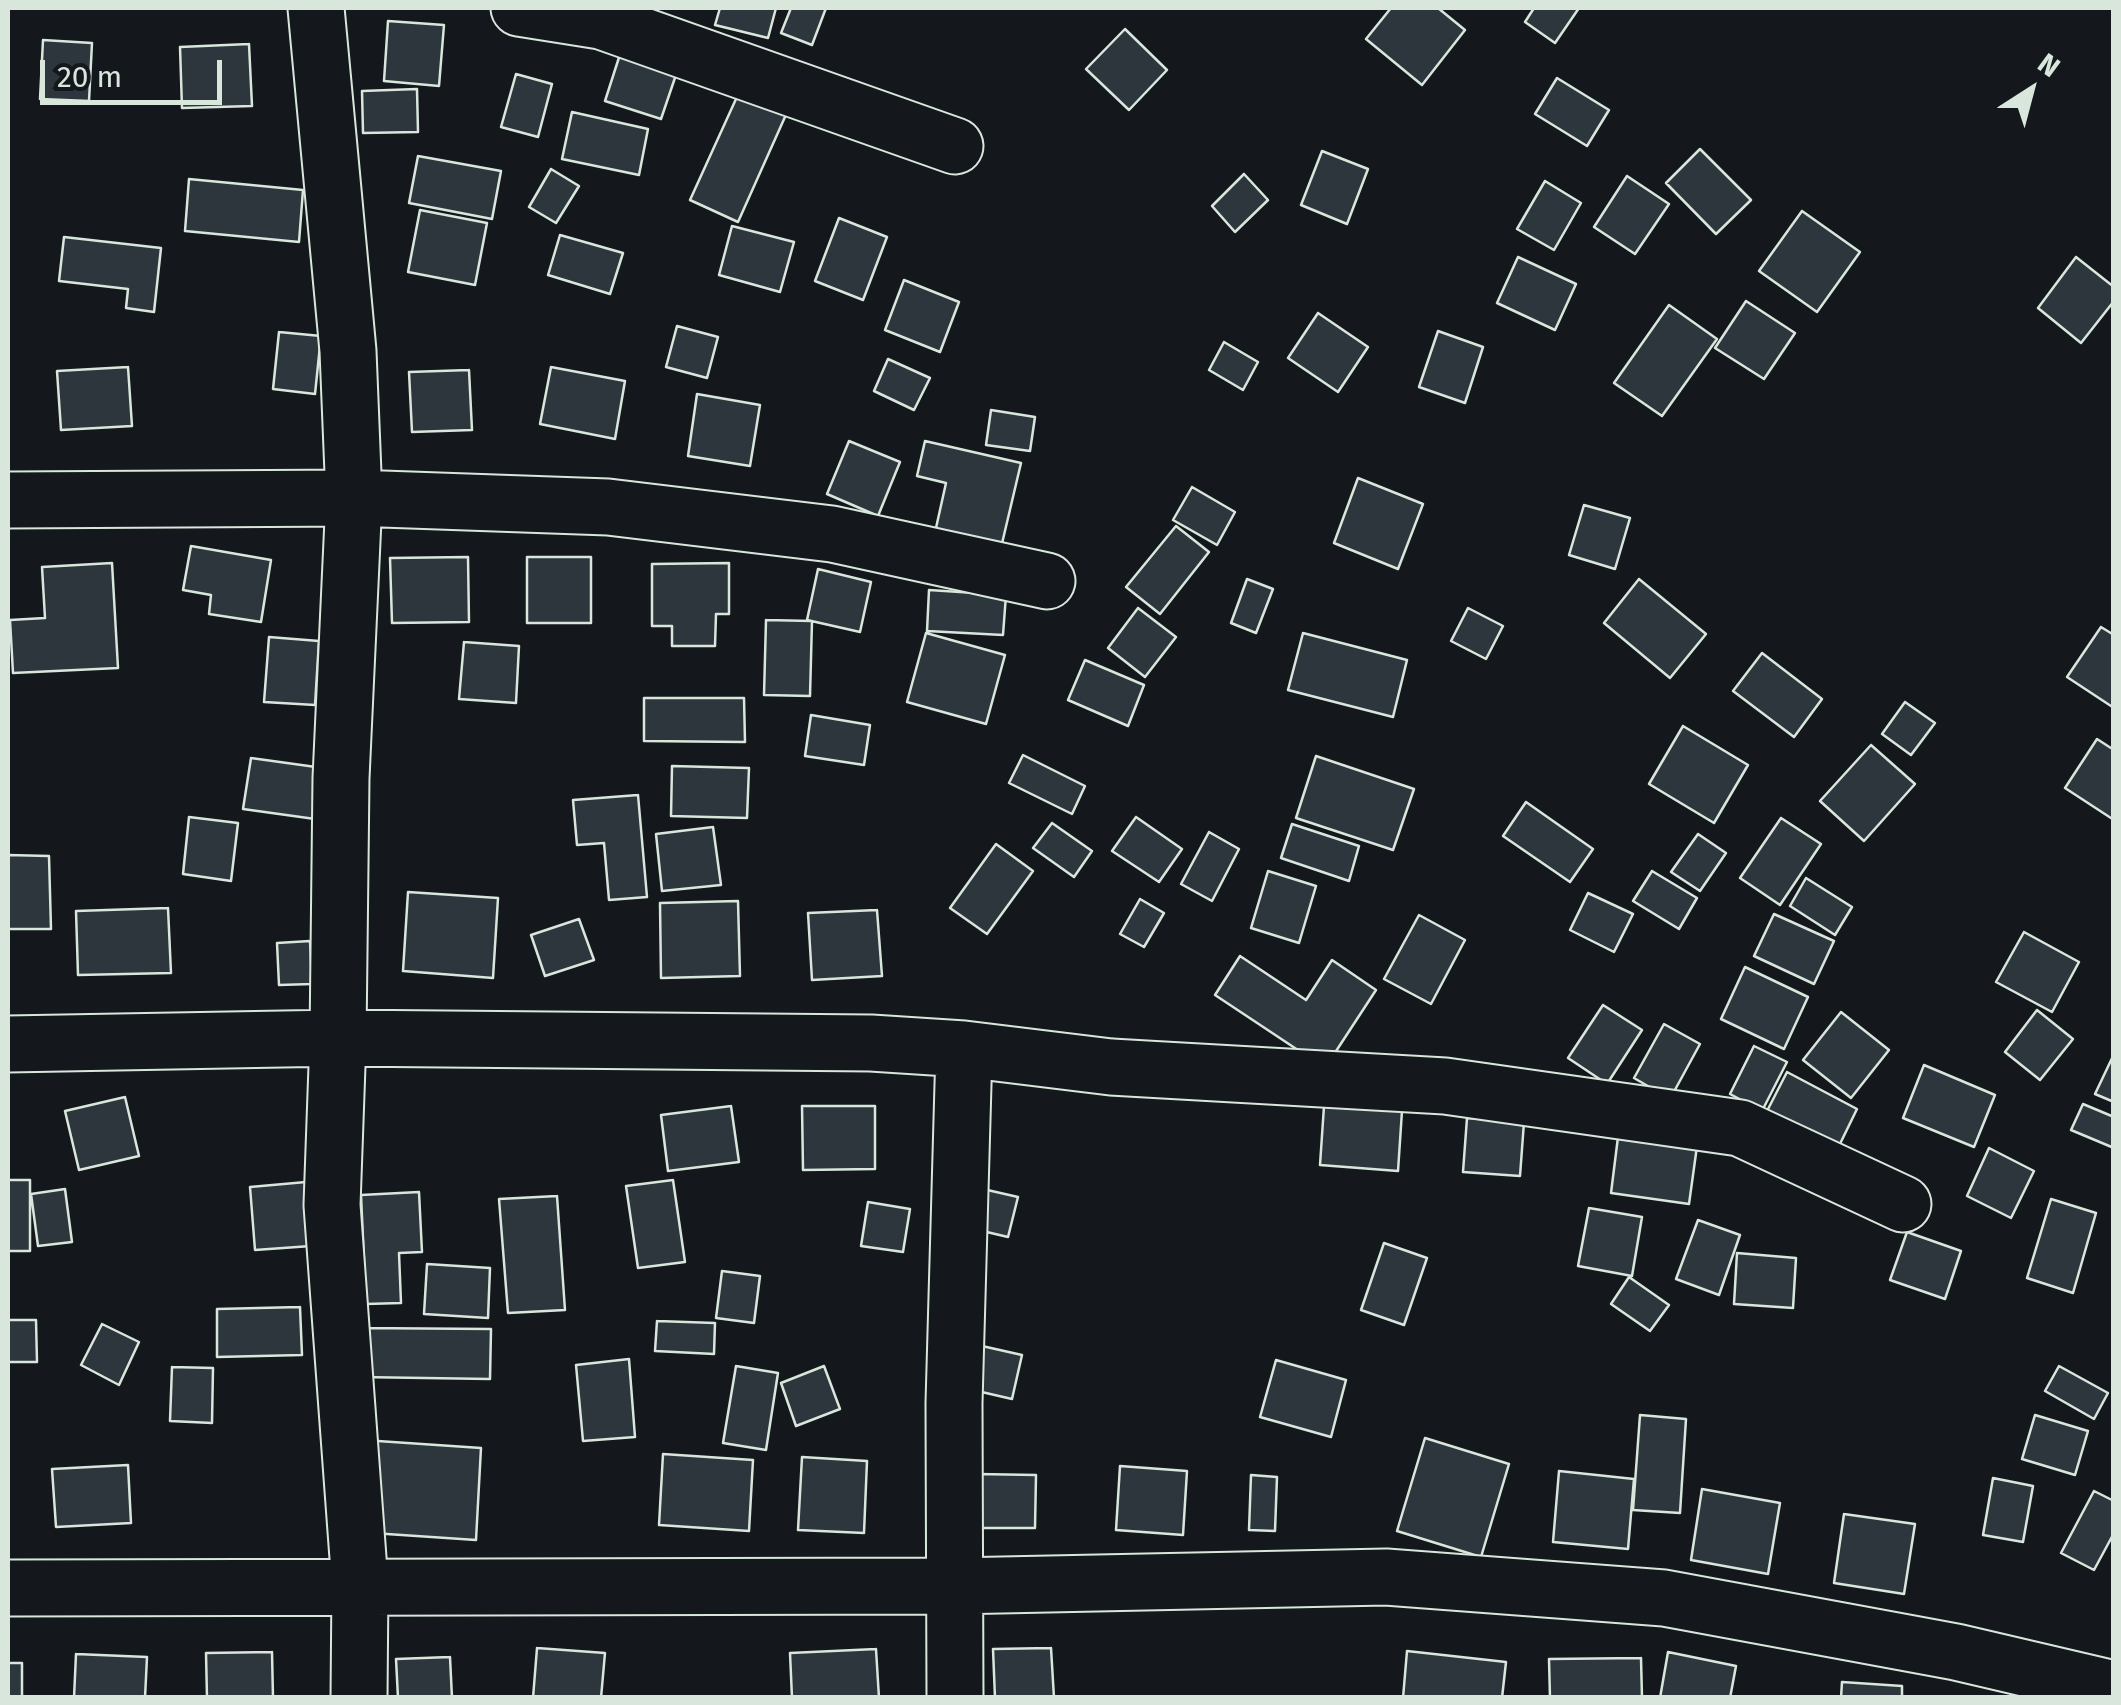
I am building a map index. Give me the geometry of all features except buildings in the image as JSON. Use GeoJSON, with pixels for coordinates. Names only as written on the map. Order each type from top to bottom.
{"type":"FeatureCollection","features":[{"type":"Feature","properties":{"kind":"street"},"geometry":{"type":"LineString","coordinates":[[316,8],[348,351],[354,498],[341,778],[332,1205],[360,1585],[359,1698]]}},
{"type":"Feature","properties":{"kind":"street"},"geometry":{"type":"LineString","coordinates":[[519,8],[602,21],[955,146]]}},
{"type":"Feature","properties":{"kind":"street"},"geometry":{"type":"LineString","coordinates":[[8,500],[354,498],[608,507],[832,534],[1047,581]]}},
{"type":"Feature","properties":{"kind":"street"},"geometry":{"type":"LineString","coordinates":[[8,1044],[338,1038],[871,1043],[1111,1067],[1444,1086],[1740,1128],[1903,1204]]}},
{"type":"Feature","properties":{"kind":"street"},"geometry":{"type":"LineString","coordinates":[[955,1698],[953,1586],[964,1050]]}},
{"type":"Feature","properties":{"kind":"street"},"geometry":{"type":"LineString","coordinates":[[8,1588],[953,1586],[1386,1577],[1664,1598],[1956,1652],[2114,1689]]}}]}
